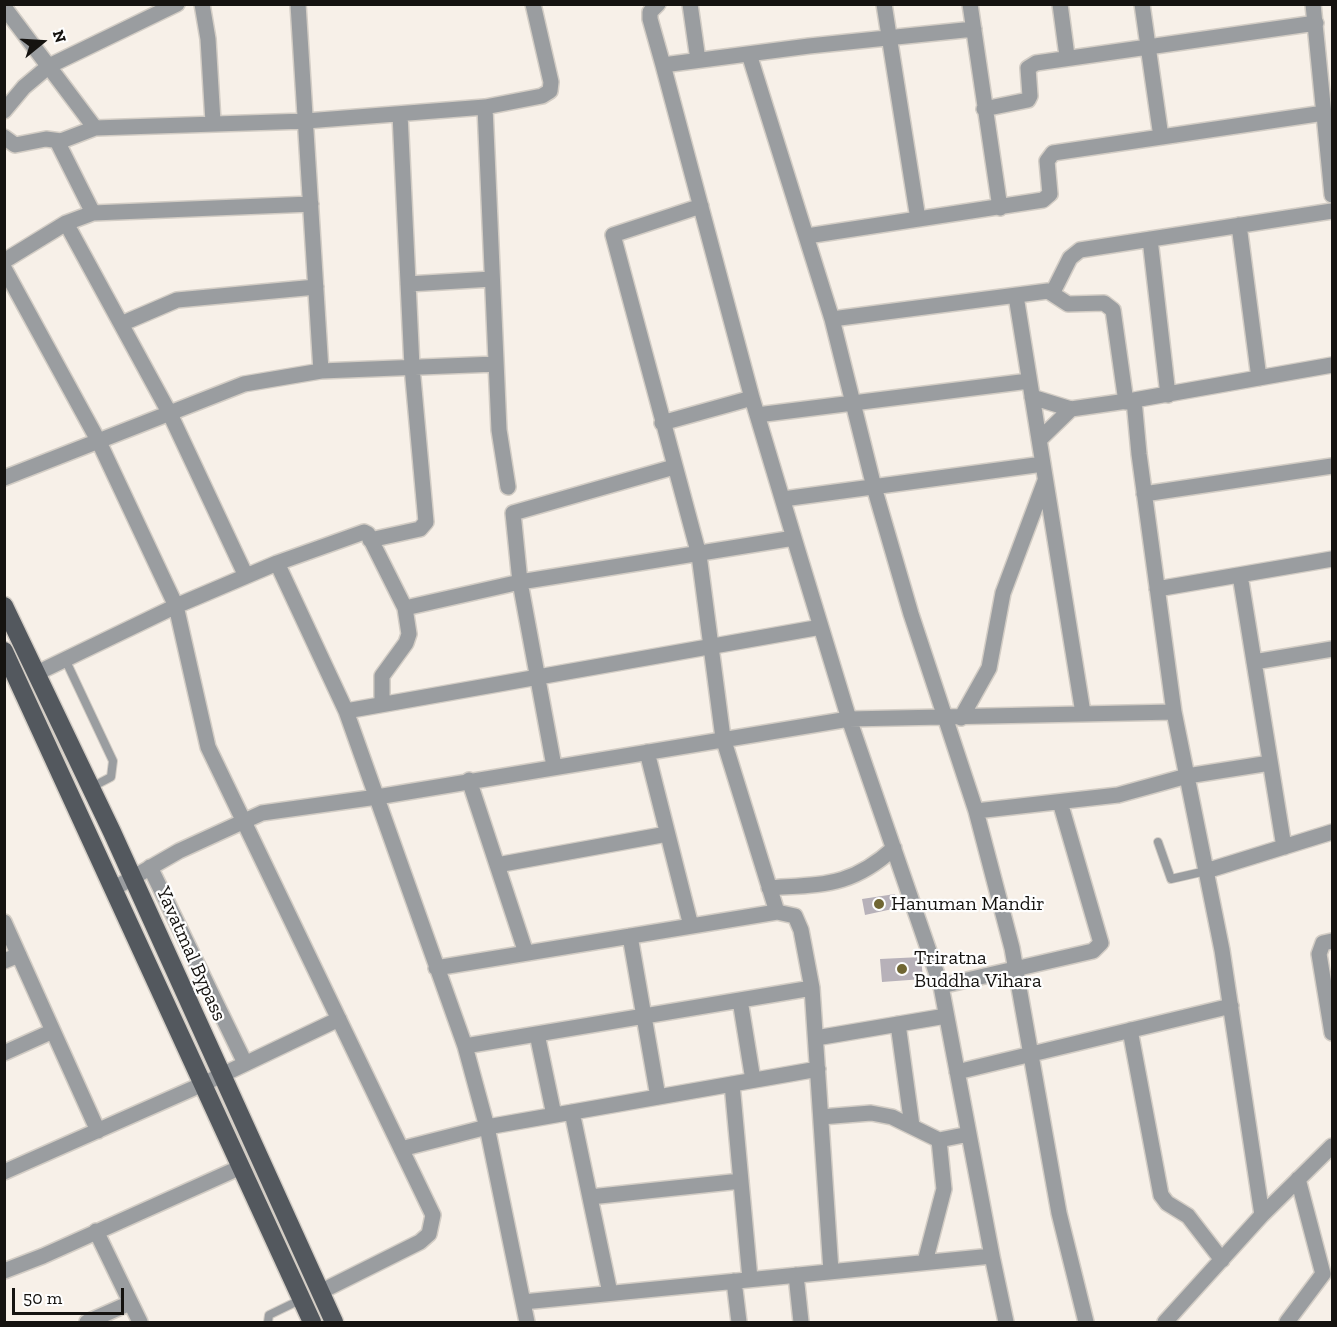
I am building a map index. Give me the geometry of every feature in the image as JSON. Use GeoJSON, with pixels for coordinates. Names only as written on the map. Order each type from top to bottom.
{"type":"FeatureCollection","features":[{"type":"Feature","properties":{"kind":"main road","name":"Yavatmal Bypass"},"geometry":{"type":"LineString","coordinates":[[4,606],[132,877],[334,1323]]}},
{"type":"Feature","properties":{"kind":"main road"},"geometry":{"type":"LineString","coordinates":[[4,651],[312,1323]]}},
{"type":"Feature","properties":{"kind":"street"},"geometry":{"type":"LineString","coordinates":[[4,111],[24,87],[49,66],[177,4]]}},
{"type":"Feature","properties":{"kind":"street"},"geometry":{"type":"LineString","coordinates":[[202,4],[208,39],[213,122]]}},
{"type":"Feature","properties":{"kind":"street"},"geometry":{"type":"LineString","coordinates":[[298,4],[321,371]]}},
{"type":"Feature","properties":{"kind":"street"},"geometry":{"type":"LineString","coordinates":[[4,137],[15,145],[46,139],[61,141],[95,128],[213,122],[306,121],[485,107],[542,96],[550,91],[551,82],[533,4]]}},
{"type":"Feature","properties":{"kind":"street"},"geometry":{"type":"LineString","coordinates":[[658,4],[651,12],[650,19],[752,398],[849,719],[941,986],[1006,1323]]}},
{"type":"Feature","properties":{"kind":"street"},"geometry":{"type":"LineString","coordinates":[[690,4],[698,60]]}},
{"type":"Feature","properties":{"kind":"street"},"geometry":{"type":"LineString","coordinates":[[884,4],[887,38],[918,219]]}},
{"type":"Feature","properties":{"kind":"street"},"geometry":{"type":"LineString","coordinates":[[970,4],[1000,208]]}},
{"type":"Feature","properties":{"kind":"street"},"geometry":{"type":"LineString","coordinates":[[1060,4],[1067,56]]}},
{"type":"Feature","properties":{"kind":"street"},"geometry":{"type":"LineString","coordinates":[[1142,4],[1161,137]]}},
{"type":"Feature","properties":{"kind":"street"},"geometry":{"type":"LineString","coordinates":[[1313,4],[1332,195]]}},
{"type":"Feature","properties":{"kind":"street"},"geometry":{"type":"LineString","coordinates":[[4,8],[95,128]]}},
{"type":"Feature","properties":{"kind":"street"},"geometry":{"type":"LineString","coordinates":[[984,109],[1028,100],[1028,68],[1030,65],[1067,56],[1316,23]]}},
{"type":"Feature","properties":{"kind":"street"},"geometry":{"type":"LineString","coordinates":[[663,65],[974,29]]}},
{"type":"Feature","properties":{"kind":"street"},"geometry":{"type":"LineString","coordinates":[[749,54],[832,319],[874,487],[911,614],[954,718],[1016,967],[1059,1213],[1086,1323]]}},
{"type":"Feature","properties":{"kind":"street"},"geometry":{"type":"LineString","coordinates":[[485,107],[499,430],[508,488]]}},
{"type":"Feature","properties":{"kind":"street"},"geometry":{"type":"LineString","coordinates":[[807,236],[1000,208],[1047,198],[1050,194],[1047,161],[1053,153],[1324,113]]}},
{"type":"Feature","properties":{"kind":"street"},"geometry":{"type":"LineString","coordinates":[[370,540],[420,529],[426,522],[412,367],[400,114]]}},
{"type":"Feature","properties":{"kind":"street"},"geometry":{"type":"LineString","coordinates":[[61,141],[60,152],[93,213]]}},
{"type":"Feature","properties":{"kind":"street"},"geometry":{"type":"LineString","coordinates":[[4,261],[66,223],[93,213],[311,204]]}},
{"type":"Feature","properties":{"kind":"street"},"geometry":{"type":"LineString","coordinates":[[701,206],[613,235],[699,555],[723,738],[777,912]]}},
{"type":"Feature","properties":{"kind":"street"},"geometry":{"type":"LineString","coordinates":[[1053,292],[1075,253],[1332,210]]}},
{"type":"Feature","properties":{"kind":"street"},"geometry":{"type":"LineString","coordinates":[[66,223],[170,414],[246,576]]}},
{"type":"Feature","properties":{"kind":"street"},"geometry":{"type":"LineString","coordinates":[[1239,225],[1259,378]]}},
{"type":"Feature","properties":{"kind":"street"},"geometry":{"type":"LineString","coordinates":[[1150,239],[1168,395]]}},
{"type":"Feature","properties":{"kind":"street"},"geometry":{"type":"LineString","coordinates":[[4,268],[99,442],[176,606],[207,747],[433,1215],[429,1234],[420,1242],[320,1292]]}},
{"type":"Feature","properties":{"kind":"street"},"geometry":{"type":"LineString","coordinates":[[408,284],[492,279]]}},
{"type":"Feature","properties":{"kind":"street"},"geometry":{"type":"LineString","coordinates":[[121,324],[177,300],[316,287]]}},
{"type":"Feature","properties":{"kind":"street"},"geometry":{"type":"LineString","coordinates":[[832,319],[1053,292],[1068,304],[1109,304],[1113,310],[1130,401],[1174,712],[1231,1006],[1262,1215]]}},
{"type":"Feature","properties":{"kind":"street"},"geometry":{"type":"LineString","coordinates":[[1016,296],[1083,713]]}},
{"type":"Feature","properties":{"kind":"street"},"geometry":{"type":"LineString","coordinates":[[4,478],[244,384],[321,371],[496,364]]}},
{"type":"Feature","properties":{"kind":"street"},"geometry":{"type":"LineString","coordinates":[[1032,397],[1071,409],[1168,395],[1332,365]]}},
{"type":"Feature","properties":{"kind":"street"},"geometry":{"type":"LineString","coordinates":[[757,415],[1029,381]]}},
{"type":"Feature","properties":{"kind":"street"},"geometry":{"type":"LineString","coordinates":[[663,423],[752,398]]}},
{"type":"Feature","properties":{"kind":"street"},"geometry":{"type":"LineString","coordinates":[[1039,440],[1071,409]]}},
{"type":"Feature","properties":{"kind":"street"},"geometry":{"type":"LineString","coordinates":[[783,499],[1043,464]]}},
{"type":"Feature","properties":{"kind":"street"},"geometry":{"type":"LineString","coordinates":[[554,766],[539,677],[519,582],[512,519],[518,510],[674,466]]}},
{"type":"Feature","properties":{"kind":"street"},"geometry":{"type":"LineString","coordinates":[[1144,494],[1332,466]]}},
{"type":"Feature","properties":{"kind":"street"},"geometry":{"type":"LineString","coordinates":[[954,718],[989,668],[1003,593],[1046,481]]}},
{"type":"Feature","properties":{"kind":"street"},"geometry":{"type":"LineString","coordinates":[[37,673],[176,606],[277,563],[364,532],[405,608],[409,634],[406,643],[382,676],[382,704]]}},
{"type":"Feature","properties":{"kind":"street"},"geometry":{"type":"LineString","coordinates":[[405,608],[519,582],[794,538]]}},
{"type":"Feature","properties":{"kind":"street"},"geometry":{"type":"LineString","coordinates":[[1157,589],[1332,559]]}},
{"type":"Feature","properties":{"kind":"street"},"geometry":{"type":"LineString","coordinates":[[277,563],[346,711],[465,1046],[487,1127],[528,1323]]}},
{"type":"Feature","properties":{"kind":"street"},"geometry":{"type":"LineString","coordinates":[[1240,575],[1284,847]]}},
{"type":"Feature","properties":{"kind":"street"},"geometry":{"type":"LineString","coordinates":[[346,711],[821,627]]}},
{"type":"Feature","properties":{"kind":"street"},"geometry":{"type":"LineString","coordinates":[[1254,662],[1332,649]]}},
{"type":"Feature","properties":{"kind":"street"},"geometry":{"type":"LineString","coordinates":[[113,889],[150,867],[243,819],[262,813],[377,797],[849,719],[1174,712]]}},
{"type":"Feature","properties":{"kind":"street"},"geometry":{"type":"LineString","coordinates":[[647,752],[691,926]]}},
{"type":"Feature","properties":{"kind":"street"},"geometry":{"type":"LineString","coordinates":[[976,811],[1136,792],[1187,776],[1270,763]]}},
{"type":"Feature","properties":{"kind":"street"},"geometry":{"type":"LineString","coordinates":[[469,780],[526,953]]}},
{"type":"Feature","properties":{"kind":"street"},"geometry":{"type":"LineString","coordinates":[[941,986],[1093,951],[1101,943],[1060,802]]}},
{"type":"Feature","properties":{"kind":"street"},"geometry":{"type":"LineString","coordinates":[[1206,871],[1332,832]]}},
{"type":"Feature","properties":{"kind":"street"},"geometry":{"type":"LineString","coordinates":[[497,865],[667,834]]}},
{"type":"Feature","properties":{"kind":"street"},"geometry":{"type":"LineString","coordinates":[[770,888],[829,884],[852,878],[873,867],[894,848]]}},
{"type":"Feature","properties":{"kind":"street"},"geometry":{"type":"LineString","coordinates":[[150,867],[245,1063]]}},
{"type":"Feature","properties":{"kind":"street"},"geometry":{"type":"LineString","coordinates":[[436,968],[777,912],[795,916],[812,988],[831,1271]]}},
{"type":"Feature","properties":{"kind":"street"},"geometry":{"type":"LineString","coordinates":[[4,922],[12,958],[53,1031],[98,1131]]}},
{"type":"Feature","properties":{"kind":"street"},"geometry":{"type":"LineString","coordinates":[[630,936],[658,1097]]}},
{"type":"Feature","properties":{"kind":"street"},"geometry":{"type":"LineString","coordinates":[[1332,941],[1323,943],[1319,954],[1332,1033]]}},
{"type":"Feature","properties":{"kind":"street"},"geometry":{"type":"LineString","coordinates":[[465,1046],[812,988]]}},
{"type":"Feature","properties":{"kind":"street"},"geometry":{"type":"LineString","coordinates":[[740,1000],[753,1080]]}},
{"type":"Feature","properties":{"kind":"street"},"geometry":{"type":"LineString","coordinates":[[957,1072],[1231,1006]]}},
{"type":"Feature","properties":{"kind":"street"},"geometry":{"type":"LineString","coordinates":[[816,1038],[946,1016]]}},
{"type":"Feature","properties":{"kind":"street"},"geometry":{"type":"LineString","coordinates":[[4,1172],[221,1076],[339,1019]]}},
{"type":"Feature","properties":{"kind":"street"},"geometry":{"type":"LineString","coordinates":[[898,1024],[912,1126]]}},
{"type":"Feature","properties":{"kind":"street"},"geometry":{"type":"LineString","coordinates":[[1130,1030],[1161,1195],[1167,1203],[1188,1216],[1222,1260]]}},
{"type":"Feature","properties":{"kind":"street"},"geometry":{"type":"LineString","coordinates":[[4,1053],[53,1031]]}},
{"type":"Feature","properties":{"kind":"street"},"geometry":{"type":"LineString","coordinates":[[537,1034],[554,1115]]}},
{"type":"Feature","properties":{"kind":"street"},"geometry":{"type":"LineString","coordinates":[[401,1149],[487,1127],[818,1069]]}},
{"type":"Feature","properties":{"kind":"street"},"geometry":{"type":"LineString","coordinates":[[732,1084],[750,1279]]}},
{"type":"Feature","properties":{"kind":"street"},"geometry":{"type":"LineString","coordinates":[[572,1112],[610,1293]]}},
{"type":"Feature","properties":{"kind":"street"},"geometry":{"type":"LineString","coordinates":[[821,1117],[871,1113],[892,1117],[939,1140],[969,1134]]}},
{"type":"Feature","properties":{"kind":"street"},"geometry":{"type":"LineString","coordinates":[[925,1262],[944,1189],[939,1140]]}},
{"type":"Feature","properties":{"kind":"street"},"geometry":{"type":"LineString","coordinates":[[1165,1323],[1177,1317],[1222,1260],[1262,1215],[1298,1179],[1330,1152]]}},
{"type":"Feature","properties":{"kind":"street"},"geometry":{"type":"LineString","coordinates":[[4,1271],[241,1167]]}},
{"type":"Feature","properties":{"kind":"street"},"geometry":{"type":"LineString","coordinates":[[1287,1323],[1328,1273],[1298,1179]]}},
{"type":"Feature","properties":{"kind":"street"},"geometry":{"type":"LineString","coordinates":[[590,1197],[741,1181]]}},
{"type":"Feature","properties":{"kind":"street"},"geometry":{"type":"LineString","coordinates":[[96,1231],[140,1323]]}},
{"type":"Feature","properties":{"kind":"street"},"geometry":{"type":"LineString","coordinates":[[523,1302],[992,1256]]}},
{"type":"Feature","properties":{"kind":"street"},"geometry":{"type":"LineString","coordinates":[[796,1275],[801,1323]]}},
{"type":"Feature","properties":{"kind":"street"},"geometry":{"type":"LineString","coordinates":[[734,1281],[739,1323]]}},
{"type":"Feature","properties":{"kind":"street"},"geometry":{"type":"LineString","coordinates":[[87,1323],[130,1302]]}},
{"type":"Feature","properties":{"kind":"lane"},"geometry":{"type":"LineString","coordinates":[[64,659],[113,761],[111,777],[91,788]]}},
{"type":"Feature","properties":{"kind":"lane"},"geometry":{"type":"LineString","coordinates":[[1158,842],[1170,879],[1206,871]]}},
{"type":"Feature","properties":{"kind":"lane"},"geometry":{"type":"LineString","coordinates":[[268,1323],[269,1315],[302,1300]]}},
{"type":"Feature","properties":{"kind":"building","name":"Hanuman Mandir"},"geometry":{"type":"Polygon","coordinates":[[[895,894],[897,908],[865,915],[862,899],[895,894]]]}},
{"type":"Feature","properties":{"kind":"building","name":"Triratna Buddha Vihara"},"geometry":{"type":"Polygon","coordinates":[[[921,957],[923,979],[882,982],[880,959],[921,957]]]}},
{"type":"Feature","properties":{"kind":"place","name":"Hanuman Mandir"},"geometry":{"type":"Point","coordinates":[879,904]}},
{"type":"Feature","properties":{"kind":"place","name":"Triratna Buddha Vihara"},"geometry":{"type":"Point","coordinates":[902,969]}}]}
